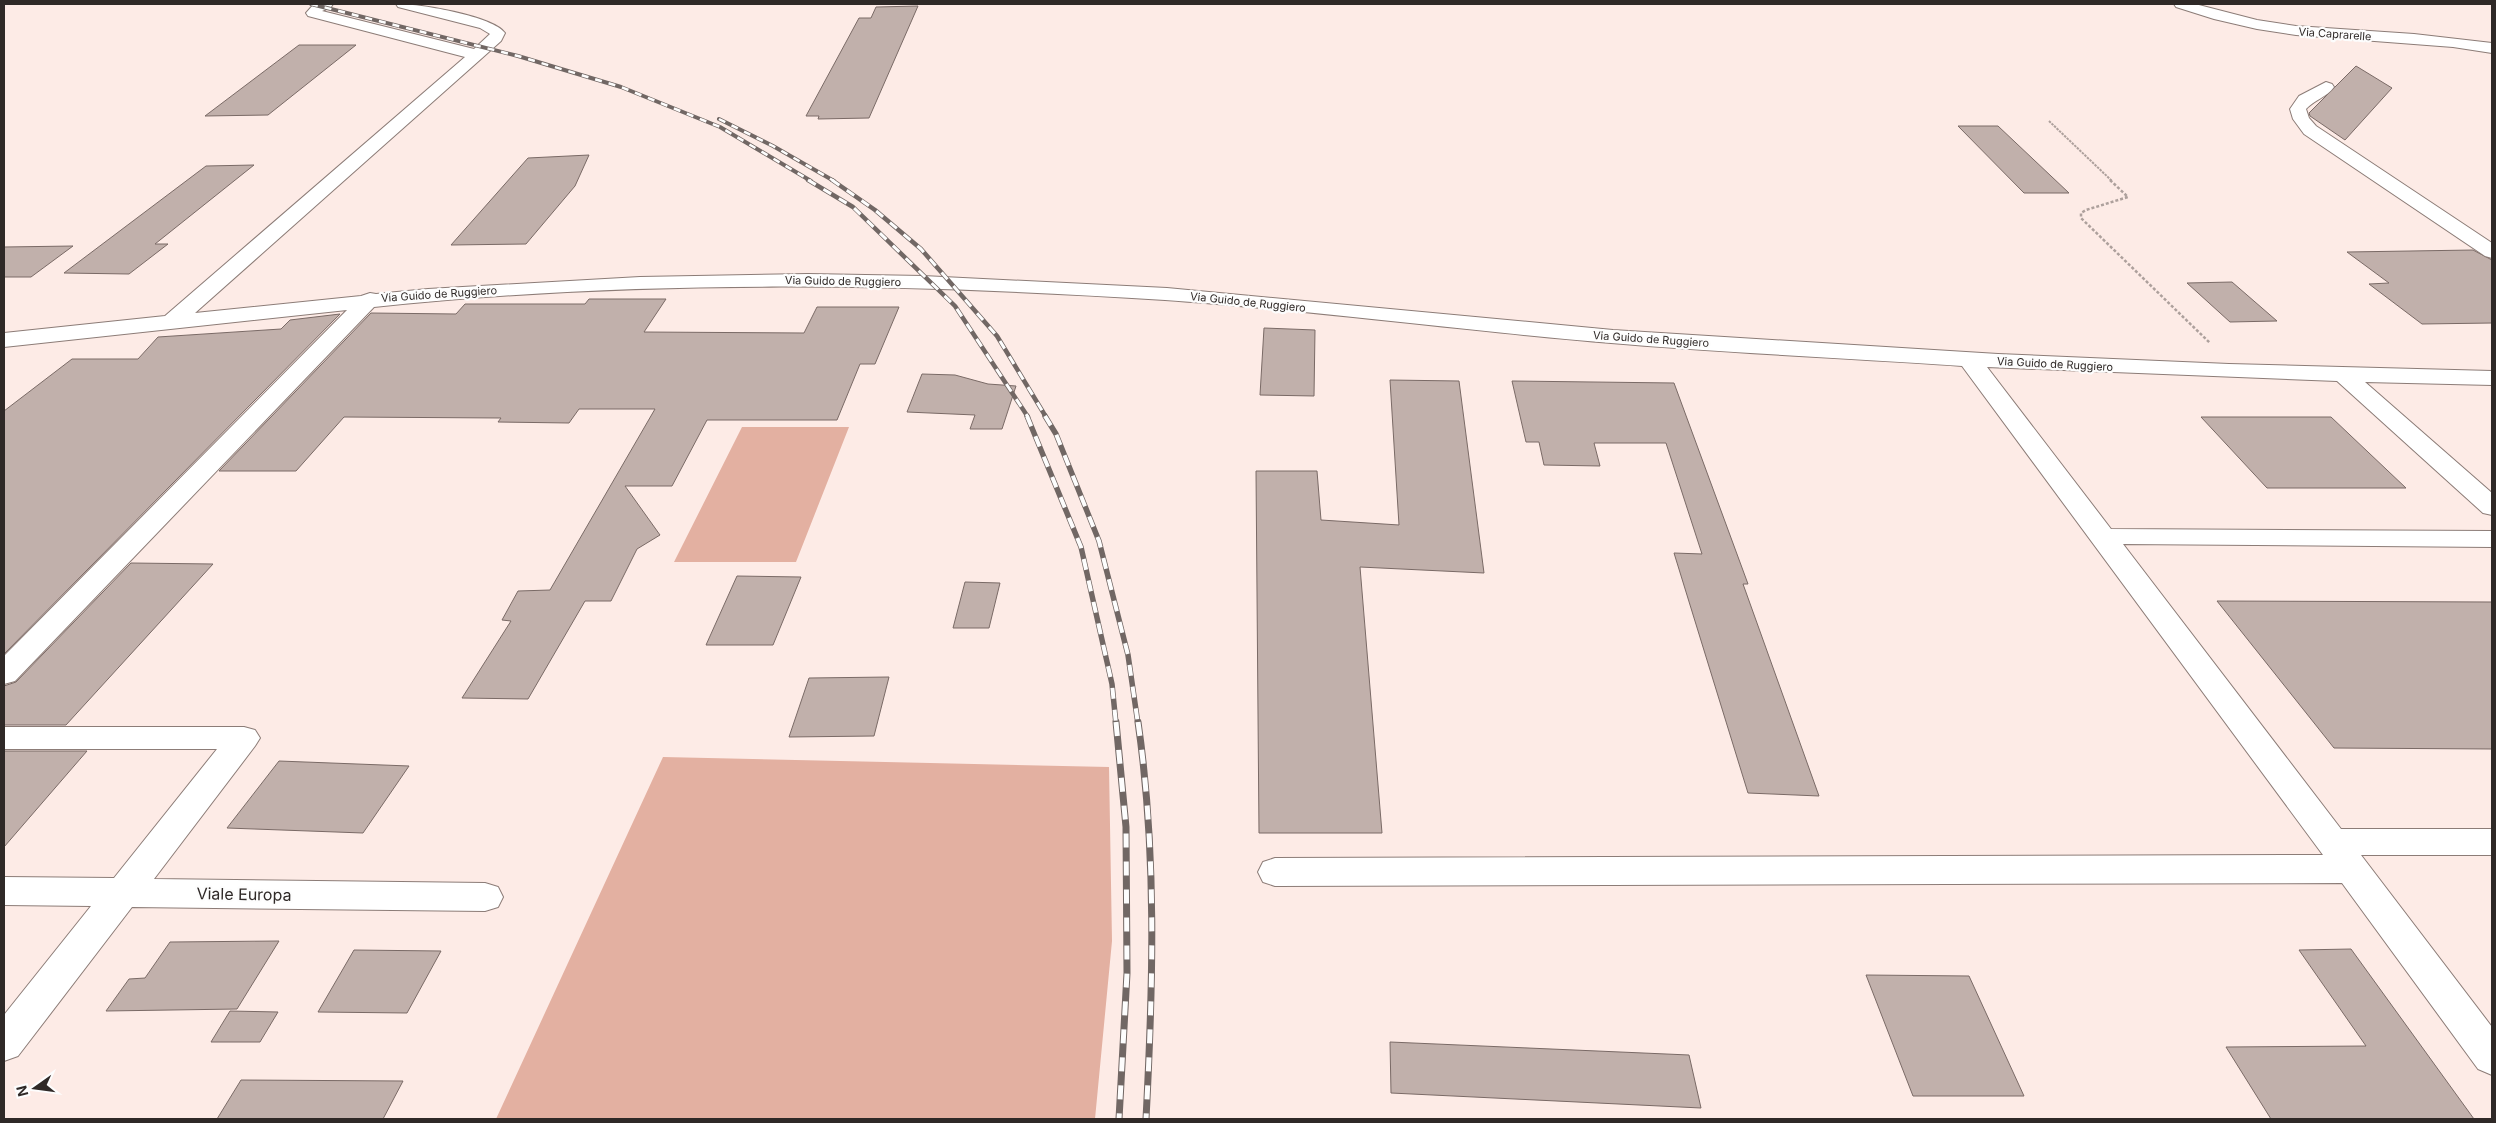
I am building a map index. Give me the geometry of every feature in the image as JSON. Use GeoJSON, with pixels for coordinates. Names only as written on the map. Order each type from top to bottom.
{"type":"FeatureCollection","features":[{"type":"Feature","properties":{"kind":"street"},"geometry":{"type":"LineString","coordinates":[[326,4],[316,8],[313,13],[477,55]]}},
{"type":"Feature","properties":{"kind":"street"},"geometry":{"type":"LineString","coordinates":[[173,321],[477,55],[496,38],[498,33],[494,29],[403,4]]}},
{"type":"Feature","properties":{"kind":"street","name":"Via Caprarelle"},"geometry":{"type":"LineString","coordinates":[[2180,4],[2225,19],[2284,30],[2428,40],[2492,48]]}},
{"type":"Feature","properties":{"kind":"street"},"geometry":{"type":"LineString","coordinates":[[2326,87],[2305,100],[2298,109],[2301,119],[2310,130],[2492,252]]}},
{"type":"Feature","properties":{"kind":"street","name":"Via Guido de Ruggiero"},"geometry":{"type":"LineString","coordinates":[[4,340],[370,299],[536,287],[808,280],[922,282],[1167,294],[1613,338],[1969,359],[2238,372],[2492,378]]}},
{"type":"Feature","properties":{"kind":"street"},"geometry":{"type":"LineString","coordinates":[[4,674],[370,299]]}},
{"type":"Feature","properties":{"kind":"street"},"geometry":{"type":"LineString","coordinates":[[1969,359],[2492,1057]]}},
{"type":"Feature","properties":{"kind":"street"},"geometry":{"type":"LineString","coordinates":[[2342,374],[2492,507]]}},
{"type":"Feature","properties":{"kind":"street"},"geometry":{"type":"LineString","coordinates":[[2117,536],[2492,539]]}},
{"type":"Feature","properties":{"kind":"street"},"geometry":{"type":"LineString","coordinates":[[4,738],[244,738],[4,1044]]}},
{"type":"Feature","properties":{"kind":"street"},"geometry":{"type":"LineString","coordinates":[[1275,872],[2342,855],[2492,842]]}},
{"type":"Feature","properties":{"kind":"street","name":"Viale Europa"},"geometry":{"type":"LineString","coordinates":[[4,891],[485,897]]}},
{"type":"Feature","properties":{"kind":"path"},"geometry":{"type":"LineString","coordinates":[[2049,121],[2128,197],[2120,203],[2087,209],[2081,214],[2081,218],[2238,372]]}},
{"type":"Feature","properties":{"kind":"shaded area"},"geometry":{"type":"Polygon","coordinates":[[[742,427],[849,427],[796,562],[674,562],[742,427]]]}},
{"type":"Feature","properties":{"kind":"shaded area"},"geometry":{"type":"Polygon","coordinates":[[[663,757],[1109,767],[1112,941],[1095,1119],[496,1119],[663,757]]]}},
{"type":"Feature","properties":{"kind":"building"},"geometry":{"type":"Polygon","coordinates":[[[918,6],[869,118],[818,119],[819,116],[806,116],[859,18],[871,18],[876,7],[918,6]]]}},
{"type":"Feature","properties":{"kind":"building"},"geometry":{"type":"Polygon","coordinates":[[[299,45],[356,45],[268,115],[205,116],[299,45]]]}},
{"type":"Feature","properties":{"kind":"building"},"geometry":{"type":"Polygon","coordinates":[[[2356,66],[2392,88],[2345,140],[2310,116],[2309,113],[2356,66]]]}},
{"type":"Feature","properties":{"kind":"building"},"geometry":{"type":"Polygon","coordinates":[[[1958,126],[1998,126],[2069,193],[2024,193],[1958,126]]]}},
{"type":"Feature","properties":{"kind":"building"},"geometry":{"type":"Polygon","coordinates":[[[589,155],[575,186],[526,244],[451,245],[528,158],[589,155]]]}},
{"type":"Feature","properties":{"kind":"building"},"geometry":{"type":"Polygon","coordinates":[[[254,165],[155,244],[168,244],[129,274],[64,273],[206,166],[254,165]]]}},
{"type":"Feature","properties":{"kind":"building"},"geometry":{"type":"Polygon","coordinates":[[[73,246],[31,277],[4,277],[4,247],[73,246]]]}},
{"type":"Feature","properties":{"kind":"building"},"geometry":{"type":"Polygon","coordinates":[[[2473,250],[2492,260],[2492,323],[2422,324],[2369,284],[2389,283],[2347,252],[2473,250]]]}},
{"type":"Feature","properties":{"kind":"building"},"geometry":{"type":"Polygon","coordinates":[[[2232,282],[2277,321],[2230,322],[2187,283],[2232,282]]]}},
{"type":"Feature","properties":{"kind":"building"},"geometry":{"type":"Polygon","coordinates":[[[589,299],[666,299],[644,332],[804,333],[817,307],[899,307],[875,364],[860,364],[837,420],[707,420],[672,486],[625,486],[660,535],[637,549],[611,601],[585,601],[528,699],[462,698],[511,621],[502,620],[518,591],[550,590],[655,409],[579,409],[569,423],[498,422],[501,418],[344,417],[296,471],[219,471],[371,313],[456,314],[465,304],[585,304],[589,299]]]}},
{"type":"Feature","properties":{"kind":"building"},"geometry":{"type":"Polygon","coordinates":[[[340,314],[4,654],[4,411],[72,359],[138,359],[158,337],[281,329],[290,320],[340,314]]]}},
{"type":"Feature","properties":{"kind":"building"},"geometry":{"type":"Polygon","coordinates":[[[1264,328],[1315,330],[1314,396],[1260,395],[1264,328]]]}},
{"type":"Feature","properties":{"kind":"building"},"geometry":{"type":"Polygon","coordinates":[[[922,374],[955,375],[988,384],[1016,386],[1002,429],[970,429],[975,415],[907,412],[922,374]]]}},
{"type":"Feature","properties":{"kind":"building"},"geometry":{"type":"Polygon","coordinates":[[[1390,380],[1459,381],[1484,573],[1360,567],[1382,833],[1259,833],[1256,471],[1317,471],[1321,520],[1399,525],[1390,380]]]}},
{"type":"Feature","properties":{"kind":"building"},"geometry":{"type":"Polygon","coordinates":[[[1512,381],[1674,383],[1748,584],[1743,584],[1819,796],[1748,793],[1674,553],[1702,554],[1666,443],[1594,443],[1600,466],[1544,465],[1539,442],[1526,442],[1512,381]]]}},
{"type":"Feature","properties":{"kind":"building"},"geometry":{"type":"Polygon","coordinates":[[[2201,417],[2331,417],[2406,488],[2267,488],[2201,417]]]}},
{"type":"Feature","properties":{"kind":"building"},"geometry":{"type":"Polygon","coordinates":[[[131,563],[213,564],[66,725],[4,725],[4,686],[16,682],[131,563]]]}},
{"type":"Feature","properties":{"kind":"building"},"geometry":{"type":"Polygon","coordinates":[[[737,576],[801,577],[773,645],[706,645],[737,576]]]}},
{"type":"Feature","properties":{"kind":"building"},"geometry":{"type":"Polygon","coordinates":[[[965,582],[1000,583],[989,628],[953,628],[965,582]]]}},
{"type":"Feature","properties":{"kind":"building"},"geometry":{"type":"Polygon","coordinates":[[[2217,601],[2492,602],[2492,749],[2334,748],[2217,601]]]}},
{"type":"Feature","properties":{"kind":"building"},"geometry":{"type":"Polygon","coordinates":[[[889,677],[874,736],[789,737],[809,678],[889,677]]]}},
{"type":"Feature","properties":{"kind":"building"},"geometry":{"type":"Polygon","coordinates":[[[4,751],[87,751],[4,847],[4,751]]]}},
{"type":"Feature","properties":{"kind":"building"},"geometry":{"type":"Polygon","coordinates":[[[279,761],[409,766],[363,833],[227,828],[279,761]]]}},
{"type":"Feature","properties":{"kind":"building"},"geometry":{"type":"Polygon","coordinates":[[[279,941],[237,1009],[106,1011],[129,979],[145,978],[170,942],[279,941]]]}},
{"type":"Feature","properties":{"kind":"building"},"geometry":{"type":"Polygon","coordinates":[[[2351,949],[2474,1119],[2271,1119],[2226,1047],[2366,1046],[2299,950],[2351,949]]]}},
{"type":"Feature","properties":{"kind":"building"},"geometry":{"type":"Polygon","coordinates":[[[354,950],[441,951],[407,1013],[318,1012],[354,950]]]}},
{"type":"Feature","properties":{"kind":"building"},"geometry":{"type":"Polygon","coordinates":[[[1866,975],[1969,976],[2024,1096],[1913,1096],[1866,975]]]}},
{"type":"Feature","properties":{"kind":"building"},"geometry":{"type":"Polygon","coordinates":[[[230,1011],[278,1012],[260,1042],[211,1042],[230,1011]]]}},
{"type":"Feature","properties":{"kind":"building"},"geometry":{"type":"Polygon","coordinates":[[[1390,1042],[1689,1055],[1701,1108],[1391,1093],[1390,1042]]]}},
{"type":"Feature","properties":{"kind":"building"},"geometry":{"type":"Polygon","coordinates":[[[241,1080],[403,1081],[383,1119],[217,1119],[241,1080]]]}},
{"type":"Feature","properties":{"kind":"railway"},"geometry":{"type":"LineString","coordinates":[[311,4],[518,56],[621,87],[720,127],[811,181]]}},
{"type":"Feature","properties":{"kind":"railway"},"geometry":{"type":"LineString","coordinates":[[719,119],[773,146],[834,181]]}},
{"type":"Feature","properties":{"kind":"railway"},"geometry":{"type":"LineString","coordinates":[[808,180],[853,207],[955,306],[1028,417]]}},
{"type":"Feature","properties":{"kind":"railway"},"geometry":{"type":"LineString","coordinates":[[832,180],[875,210],[921,249],[997,336],[1046,417]]}},
{"type":"Feature","properties":{"kind":"railway"},"geometry":{"type":"LineString","coordinates":[[1027,416],[1081,547],[1112,684],[1116,724]]}},
{"type":"Feature","properties":{"kind":"railway"},"geometry":{"type":"LineString","coordinates":[[1045,416],[1056,434],[1099,541],[1128,655],[1138,724]]}},
{"type":"Feature","properties":{"kind":"railway"},"geometry":{"type":"LineString","coordinates":[[1116,722],[1126,827],[1127,973],[1119,1119]]}},
{"type":"Feature","properties":{"kind":"railway"},"geometry":{"type":"LineString","coordinates":[[1138,722],[1148,821],[1152,920],[1152,970],[1146,1119]]}}]}
